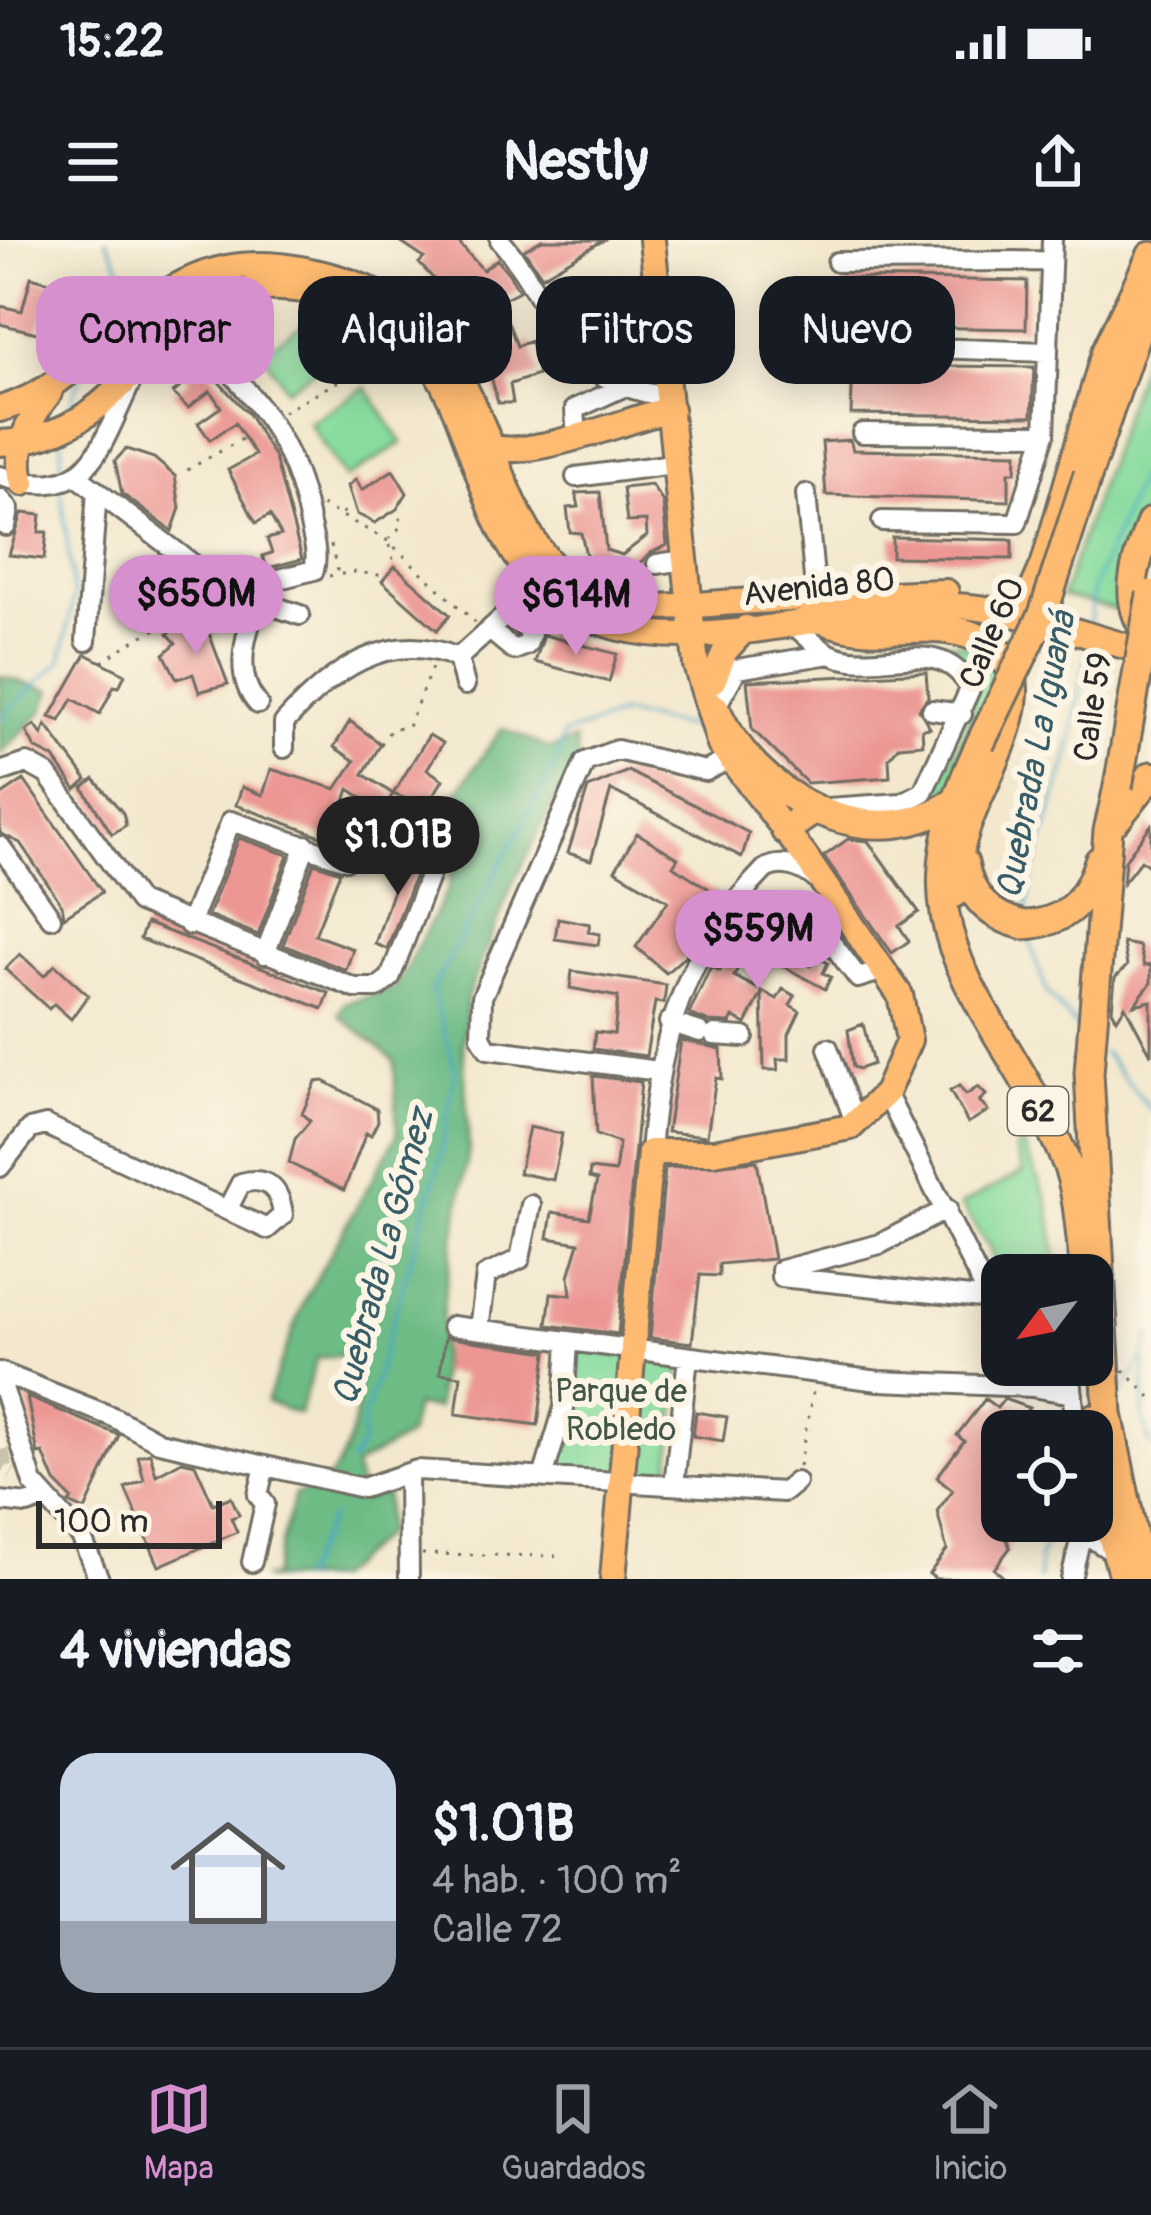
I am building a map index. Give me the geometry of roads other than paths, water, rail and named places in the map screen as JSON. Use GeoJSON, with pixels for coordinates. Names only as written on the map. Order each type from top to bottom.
{"type":"FeatureCollection","features":[{"type":"Feature","properties":{"kind":"highway"},"geometry":{"type":"LineString","coordinates":[[1017,603],[1039,580],[1106,351],[1151,256]]}},
{"type":"Feature","properties":{"kind":"highway","name":"Calle 60"},"geometry":{"type":"LineString","coordinates":[[977,1003],[953,947],[942,901],[941,854],[953,803],[1043,614],[1151,289]]}},
{"type":"Feature","properties":{"kind":"highway"},"geometry":{"type":"LineString","coordinates":[[1151,522],[1134,575],[1132,607],[1151,639]]}},
{"type":"Feature","properties":{"kind":"highway","name":"Calle 59"},"geometry":{"type":"LineString","coordinates":[[1108,831],[1151,594]]}},
{"type":"Feature","properties":{"kind":"highway"},"geometry":{"type":"LineString","coordinates":[[820,609],[856,632],[964,633],[1002,662],[1015,695],[1014,718],[961,847],[956,908],[977,1003]]}},
{"type":"Feature","properties":{"kind":"highway"},"geometry":{"type":"LineString","coordinates":[[713,705],[747,763],[791,798],[816,809],[895,825],[927,818],[953,803]]}},
{"type":"Feature","properties":{"kind":"highway"},"geometry":{"type":"LineString","coordinates":[[961,847],[968,883],[985,907],[1024,925],[1069,911],[1090,888],[1108,831],[1151,776]]}},
{"type":"Feature","properties":{"kind":"highway"},"geometry":{"type":"LineString","coordinates":[[784,830],[816,809]]}},
{"type":"Feature","properties":{"kind":"highway","name":"62"},"geometry":{"type":"LineString","coordinates":[[1093,1254],[1091,1112],[1108,831]]}},
{"type":"Feature","properties":{"kind":"highway","name":"62"},"geometry":{"type":"LineString","coordinates":[[977,1003],[1064,1154],[1082,1254]]}},
{"type":"Feature","properties":{"kind":"highway","name":"62"},"geometry":{"type":"LineString","coordinates":[[1113,1509],[1129,1573]]}},
{"type":"Feature","properties":{"kind":"highway","name":"62"},"geometry":{"type":"LineString","coordinates":[[1113,1528],[1129,1573]]}},
{"type":"Feature","properties":{"kind":"main road"},"geometry":{"type":"LineString","coordinates":[[613,1579],[650,1152],[685,1154],[808,1139],[856,1124],[886,1093],[903,1060],[909,1024],[903,1000],[834,896],[729,759],[700,632],[652,240]]}},
{"type":"Feature","properties":{"kind":"main road","name":"Avenida 80"},"geometry":{"type":"LineString","coordinates":[[0,409],[55,386],[154,298],[203,275],[257,265],[289,266],[368,290],[407,314],[442,349],[533,538],[556,568],[594,595],[630,605],[955,606],[1060,621]]}},
{"type":"Feature","properties":{"kind":"main road","name":"Avenida 80"},"geometry":{"type":"LineString","coordinates":[[274,288],[314,291],[362,305],[396,325],[420,348],[461,421],[509,540],[535,580],[569,608],[617,629],[700,632],[746,628],[792,623],[820,609],[962,592],[1017,603],[1151,653]]}},
{"type":"Feature","properties":{"kind":"main road","name":"Avenida 80"},"geometry":{"type":"LineString","coordinates":[[22,437],[114,421],[131,384]]}},
{"type":"Feature","properties":{"kind":"main road"},"geometry":{"type":"LineString","coordinates":[[12,479],[22,437],[55,386]]}},
{"type":"Feature","properties":{"kind":"main road"},"geometry":{"type":"LineString","coordinates":[[461,421],[494,450],[577,439],[671,403]]}},
{"type":"Feature","properties":{"kind":"main road"},"geometry":{"type":"LineString","coordinates":[[679,459],[685,563],[698,604]]}},
{"type":"Feature","properties":{"kind":"main road"},"geometry":{"type":"LineString","coordinates":[[630,605],[668,589],[685,563]]}},
{"type":"Feature","properties":{"kind":"main road"},"geometry":{"type":"LineString","coordinates":[[713,705],[724,651],[746,628]]}},
{"type":"Feature","properties":{"kind":"main road"},"geometry":{"type":"LineString","coordinates":[[700,632],[713,705]]}},
{"type":"Feature","properties":{"kind":"main road","name":"Avenida 80"},"geometry":{"type":"LineString","coordinates":[[1114,642],[1151,639]]}},
{"type":"Feature","properties":{"kind":"street"},"geometry":{"type":"LineString","coordinates":[[500,240],[560,335],[598,375],[621,388],[671,403]]}},
{"type":"Feature","properties":{"kind":"street"},"geometry":{"type":"LineString","coordinates":[[882,520],[1017,523],[1045,434],[1052,240]]}},
{"type":"Feature","properties":{"kind":"street"},"geometry":{"type":"LineString","coordinates":[[837,262],[1051,262]]}},
{"type":"Feature","properties":{"kind":"street"},"geometry":{"type":"LineString","coordinates":[[955,349],[1048,352]]}},
{"type":"Feature","properties":{"kind":"street"},"geometry":{"type":"LineString","coordinates":[[245,384],[299,475],[317,556],[310,574],[261,592],[248,627],[248,692],[258,704]]}},
{"type":"Feature","properties":{"kind":"street"},"geometry":{"type":"LineString","coordinates":[[577,439],[575,409],[621,388]]}},
{"type":"Feature","properties":{"kind":"street"},"geometry":{"type":"LineString","coordinates":[[12,479],[50,487],[75,479],[114,421]]}},
{"type":"Feature","properties":{"kind":"street"},"geometry":{"type":"LineString","coordinates":[[862,434],[1045,434]]}},
{"type":"Feature","properties":{"kind":"street"},"geometry":{"type":"LineString","coordinates":[[576,477],[679,459]]}},
{"type":"Feature","properties":{"kind":"street"},"geometry":{"type":"LineString","coordinates":[[75,479],[198,571],[261,592],[300,615]]}},
{"type":"Feature","properties":{"kind":"street"},"geometry":{"type":"LineString","coordinates":[[86,641],[100,494]]}},
{"type":"Feature","properties":{"kind":"street"},"geometry":{"type":"LineString","coordinates":[[806,494],[820,609]]}},
{"type":"Feature","properties":{"kind":"street"},"geometry":{"type":"LineString","coordinates":[[0,499],[9,509],[6,526]]}},
{"type":"Feature","properties":{"kind":"street"},"geometry":{"type":"LineString","coordinates":[[657,564],[685,563]]}},
{"type":"Feature","properties":{"kind":"street"},"geometry":{"type":"LineString","coordinates":[[284,748],[284,723],[351,660],[373,652],[454,656],[492,630],[509,612],[510,596],[535,580]]}},
{"type":"Feature","properties":{"kind":"street"},"geometry":{"type":"LineString","coordinates":[[492,630],[514,650],[526,645],[531,634],[509,612]]}},
{"type":"Feature","properties":{"kind":"street"},"geometry":{"type":"LineString","coordinates":[[792,623],[830,654]]}},
{"type":"Feature","properties":{"kind":"street"},"geometry":{"type":"LineString","coordinates":[[713,705],[736,669],[830,654],[944,662],[961,673],[970,689],[932,784],[916,797],[816,809]]}},
{"type":"Feature","properties":{"kind":"street"},"geometry":{"type":"LineString","coordinates":[[454,656],[465,685]]}},
{"type":"Feature","properties":{"kind":"street"},"geometry":{"type":"LineString","coordinates":[[932,710],[962,714]]}},
{"type":"Feature","properties":{"kind":"street"},"geometry":{"type":"LineString","coordinates":[[659,1071],[495,1051],[483,1044],[485,984],[585,762],[609,750],[700,770],[718,768],[729,759]]}},
{"type":"Feature","properties":{"kind":"street"},"geometry":{"type":"LineString","coordinates":[[0,772],[27,764],[47,774],[140,902],[355,988],[377,988],[390,978],[435,861]]}},
{"type":"Feature","properties":{"kind":"street"},"geometry":{"type":"LineString","coordinates":[[189,925],[231,821],[346,860]]}},
{"type":"Feature","properties":{"kind":"street"},"geometry":{"type":"LineString","coordinates":[[0,845],[51,918]]}},
{"type":"Feature","properties":{"kind":"street"},"geometry":{"type":"LineString","coordinates":[[265,954],[306,845]]}},
{"type":"Feature","properties":{"kind":"street"},"geometry":{"type":"LineString","coordinates":[[650,1152],[669,1022],[686,977],[765,869],[780,864],[807,871],[834,896]]}},
{"type":"Feature","properties":{"kind":"street"},"geometry":{"type":"LineString","coordinates":[[782,910],[830,940],[858,978],[884,970]]}},
{"type":"Feature","properties":{"kind":"street"},"geometry":{"type":"LineString","coordinates":[[830,940],[855,927]]}},
{"type":"Feature","properties":{"kind":"street"},"geometry":{"type":"LineString","coordinates":[[669,1022],[744,1037]]}},
{"type":"Feature","properties":{"kind":"street"},"geometry":{"type":"LineString","coordinates":[[828,1048],[856,1124]]}},
{"type":"Feature","properties":{"kind":"street"},"geometry":{"type":"LineString","coordinates":[[886,1093],[981,1280]]}},
{"type":"Feature","properties":{"kind":"street"},"geometry":{"type":"LineString","coordinates":[[0,1167],[27,1132],[52,1126],[227,1210]]}},
{"type":"Feature","properties":{"kind":"street"},"geometry":{"type":"LineString","coordinates":[[479,1329],[486,1275],[520,1259],[531,1205]]}},
{"type":"Feature","properties":{"kind":"street"},"geometry":{"type":"LineString","coordinates":[[947,1208],[889,1241],[799,1262],[779,1273],[790,1281],[981,1298]]}},
{"type":"Feature","properties":{"kind":"street"},"geometry":{"type":"LineString","coordinates":[[452,1326],[817,1373],[1032,1387],[1073,1394]]}},
{"type":"Feature","properties":{"kind":"street"},"geometry":{"type":"LineString","coordinates":[[544,1474],[565,1408],[568,1342]]}},
{"type":"Feature","properties":{"kind":"street"},"geometry":{"type":"LineString","coordinates":[[674,1485],[688,1357]]}},
{"type":"Feature","properties":{"kind":"street"},"geometry":{"type":"LineString","coordinates":[[0,1375],[113,1417],[153,1441],[363,1488],[417,1469],[674,1485],[794,1486]]}},
{"type":"Feature","properties":{"kind":"street"},"geometry":{"type":"LineString","coordinates":[[0,1375],[21,1473],[81,1536],[99,1579]]}},
{"type":"Feature","properties":{"kind":"street"},"geometry":{"type":"LineString","coordinates":[[1072,1386],[1081,1410]]}},
{"type":"Feature","properties":{"kind":"street"},"geometry":{"type":"LineString","coordinates":[[253,1562],[265,1504],[258,1495],[265,1466]]}},
{"type":"Feature","properties":{"kind":"street"},"geometry":{"type":"LineString","coordinates":[[408,1474],[409,1579]]}},
{"type":"Feature","properties":{"kind":"street"},"geometry":{"type":"LineString","coordinates":[[0,1501],[27,1504],[45,1498]]}},
{"type":"Feature","properties":{"kind":"street"},"geometry":{"type":"LineString","coordinates":[[1071,1579],[1078,1542]]}},
{"type":"Feature","properties":{"kind":"street"},"geometry":{"type":"LineString","coordinates":[[1103,1542],[1129,1573]]}},
{"type":"Feature","properties":{"kind":"waterway"},"geometry":{"type":"LineString","coordinates":[[106,240],[123,276]]}},
{"type":"Feature","properties":{"kind":"waterway"},"geometry":{"type":"LineString","coordinates":[[67,410],[78,384]]}},
{"type":"Feature","properties":{"kind":"waterway"},"geometry":{"type":"LineString","coordinates":[[61,469],[62,437]]}},
{"type":"Feature","properties":{"kind":"waterway","name":"Quebrada La Iguaná"},"geometry":{"type":"LineString","coordinates":[[1090,625],[1093,588],[1151,450]]}},
{"type":"Feature","properties":{"kind":"waterway"},"geometry":{"type":"LineString","coordinates":[[0,719],[61,661],[74,596],[61,491]]}},
{"type":"Feature","properties":{"kind":"waterway","name":"Quebrada La Iguaná"},"geometry":{"type":"LineString","coordinates":[[1027,911],[1032,877],[1068,758],[1088,647]]}},
{"type":"Feature","properties":{"kind":"waterway","name":"Quebrada La Gómez"},"geometry":{"type":"LineString","coordinates":[[351,1463],[362,1443],[362,1425],[440,1161],[455,1069],[432,990],[555,765],[563,735],[623,714],[700,729]]}},
{"type":"Feature","properties":{"kind":"waterway","name":"Quebrada La Iguaná"},"geometry":{"type":"LineString","coordinates":[[1029,939],[1047,993],[1078,1029]]}},
{"type":"Feature","properties":{"kind":"waterway","name":"Quebrada La Iguaná"},"geometry":{"type":"LineString","coordinates":[[1103,1052],[1151,1110]]}},
{"type":"Feature","properties":{"kind":"waterway","name":"Quebrada La Iguaná"},"geometry":{"type":"LineString","coordinates":[[1146,1351],[1151,1335]]}},
{"type":"Feature","properties":{"kind":"waterway"},"geometry":{"type":"LineString","coordinates":[[1121,1395],[1145,1354]]}},
{"type":"Feature","properties":{"kind":"waterway","name":"Quebrada La Iguaná"},"geometry":{"type":"LineString","coordinates":[[1145,1360],[1143,1420],[1151,1447]]}},
{"type":"Feature","properties":{"kind":"waterway","name":"Quebrada La Gómez"},"geometry":{"type":"LineString","coordinates":[[300,1579],[331,1517]]}},
{"type":"Feature","properties":{"kind":"waterway"},"geometry":{"type":"LineString","coordinates":[[1039,1579],[1040,1555],[1046,1542]]}},
{"type":"Feature","properties":{"kind":"tunnel"},"geometry":{"type":"LineString","coordinates":[[0,1450],[4,1467],[13,1472]]}},
{"type":"Feature","properties":{"kind":"park label","name":"Parque de Robledo"},"geometry":{"type":"Point","coordinates":[621,1410]}}]}
